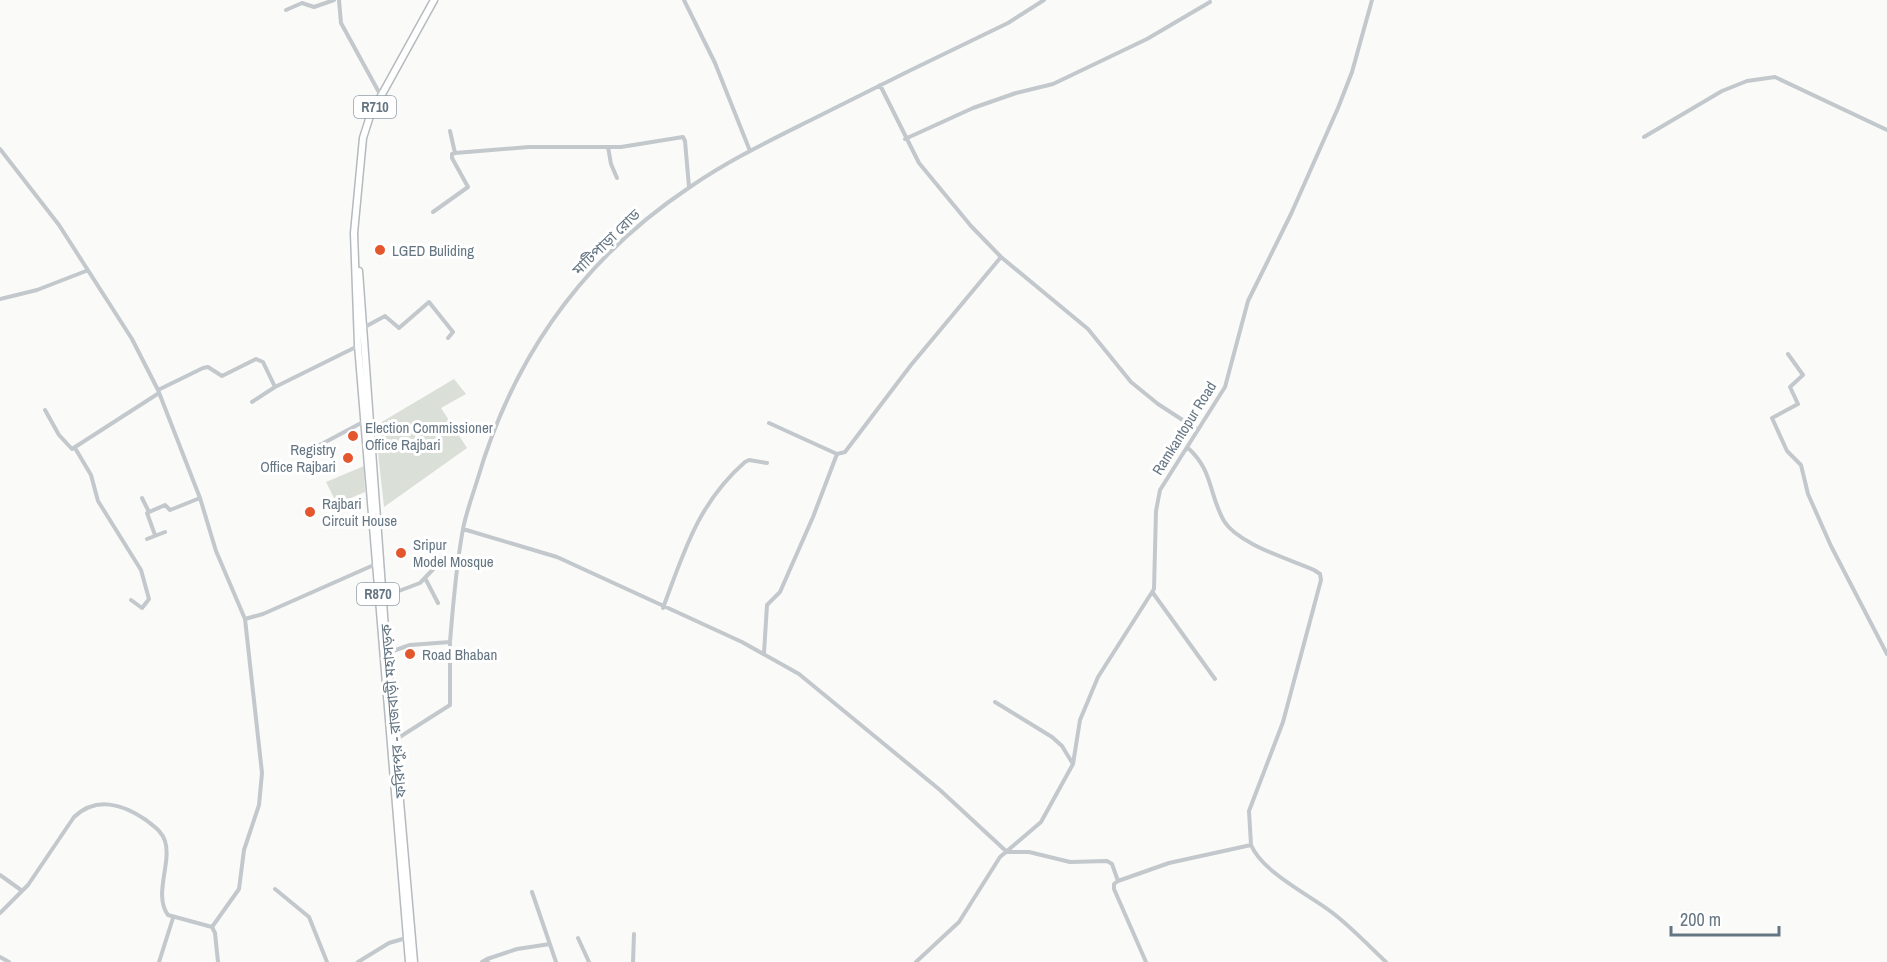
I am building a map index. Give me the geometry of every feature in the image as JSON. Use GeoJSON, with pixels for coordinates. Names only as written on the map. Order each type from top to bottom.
{"type":"FeatureCollection","features":[{"type":"Feature","properties":{"kind":"main road","name":"R710"},"geometry":{"type":"LineString","coordinates":[[356,226],[363,138],[381,97],[434,0]]}},
{"type":"Feature","properties":{"kind":"main road","name":"ফরিদপুর - রাজবাড়ী মহাসড়ক"},"geometry":{"type":"LineString","coordinates":[[356,226],[362,329],[360,345],[412,962]]}},
{"type":"Feature","properties":{"kind":"main road","name":"ফরিদপুর - রাজবাড়ী মহাসড়ক"},"geometry":{"type":"LineString","coordinates":[[356,226],[363,422],[407,938],[412,962]]}},
{"type":"Feature","properties":{"kind":"street"},"geometry":{"type":"LineString","coordinates":[[286,10],[302,3],[314,7],[334,0]]}},
{"type":"Feature","properties":{"kind":"street"},"geometry":{"type":"LineString","coordinates":[[339,0],[341,23],[381,97]]}},
{"type":"Feature","properties":{"kind":"street"},"geometry":{"type":"LineString","coordinates":[[684,0],[715,63],[750,151]]}},
{"type":"Feature","properties":{"kind":"street","name":"মাটিপাড়া রোড"},"geometry":{"type":"LineString","coordinates":[[395,740],[450,705],[450,642],[463,529],[486,450],[522,367],[550,320],[609,252],[645,219],[689,187],[750,151],[1008,23],[1044,0]]}},
{"type":"Feature","properties":{"kind":"street","name":"Ramkantopur Road"},"geometry":{"type":"LineString","coordinates":[[916,962],[959,922],[993,865],[1041,822],[1073,764],[1080,720],[1098,677],[1153,593],[1156,581],[1155,530],[1160,490],[1225,387],[1248,301],[1291,214],[1338,108],[1352,72],[1372,0]]}},
{"type":"Feature","properties":{"kind":"street"},"geometry":{"type":"LineString","coordinates":[[905,139],[973,108],[1016,93],[1053,84],[1147,39],[1210,2]]}},
{"type":"Feature","properties":{"kind":"street"},"geometry":{"type":"LineString","coordinates":[[1644,137],[1722,91],[1747,81],[1775,77],[1786,80],[1887,130]]}},
{"type":"Feature","properties":{"kind":"street"},"geometry":{"type":"LineString","coordinates":[[880,85],[905,139],[941,190],[1001,257],[1088,329],[1131,382],[1158,404],[1198,430]]}},
{"type":"Feature","properties":{"kind":"street"},"geometry":{"type":"LineString","coordinates":[[450,130],[455,153]]}},
{"type":"Feature","properties":{"kind":"street"},"geometry":{"type":"LineString","coordinates":[[433,212],[468,187],[452,158],[452,154],[455,153],[530,147],[608,147],[683,137],[689,187]]}},
{"type":"Feature","properties":{"kind":"street"},"geometry":{"type":"LineString","coordinates":[[608,147],[610,164],[616,178]]}},
{"type":"Feature","properties":{"kind":"street"},"geometry":{"type":"LineString","coordinates":[[0,149],[59,225],[86,271],[132,339],[159,391],[200,498],[216,551],[245,619],[262,773],[259,805],[244,850],[239,889],[212,927]]}},
{"type":"Feature","properties":{"kind":"street"},"geometry":{"type":"LineString","coordinates":[[769,423],[837,454],[845,452],[857,440],[911,365],[1001,257]]}},
{"type":"Feature","properties":{"kind":"street"},"geometry":{"type":"LineString","coordinates":[[0,298],[37,290],[86,271]]}},
{"type":"Feature","properties":{"kind":"street"},"geometry":{"type":"LineString","coordinates":[[362,329],[385,316],[399,328],[429,302],[453,332],[448,338]]}},
{"type":"Feature","properties":{"kind":"street"},"geometry":{"type":"LineString","coordinates":[[252,402],[275,387],[360,345]]}},
{"type":"Feature","properties":{"kind":"street"},"geometry":{"type":"LineString","coordinates":[[1788,354],[1803,375],[1790,387],[1798,404],[1772,418],[1787,451],[1801,465],[1808,494],[1831,546],[1887,654]]}},
{"type":"Feature","properties":{"kind":"street"},"geometry":{"type":"LineString","coordinates":[[45,410],[59,435],[70,448],[75,448],[159,391],[203,368],[208,367],[222,376],[256,359],[263,362],[275,387]]}},
{"type":"Feature","properties":{"kind":"street"},"geometry":{"type":"LineString","coordinates":[[303,454],[363,422]]}},
{"type":"Feature","properties":{"kind":"street"},"geometry":{"type":"LineString","coordinates":[[1187,447],[1205,466],[1218,507],[1231,530],[1266,549],[1314,570],[1320,574],[1321,580],[1283,722],[1249,811],[1251,845],[1259,858],[1271,869],[1335,914],[1386,962]]}},
{"type":"Feature","properties":{"kind":"street"},"geometry":{"type":"LineString","coordinates":[[75,448],[91,475],[98,501],[141,570],[149,599],[142,608],[130,600]]}},
{"type":"Feature","properties":{"kind":"street"},"geometry":{"type":"LineString","coordinates":[[764,653],[767,604],[780,592],[813,517],[837,454]]}},
{"type":"Feature","properties":{"kind":"street"},"geometry":{"type":"LineString","coordinates":[[663,608],[687,543],[712,494],[745,462],[749,460],[767,463]]}},
{"type":"Feature","properties":{"kind":"street"},"geometry":{"type":"LineString","coordinates":[[142,498],[149,512],[147,514],[155,535]]}},
{"type":"Feature","properties":{"kind":"street"},"geometry":{"type":"LineString","coordinates":[[149,512],[165,505],[170,510],[200,498]]}},
{"type":"Feature","properties":{"kind":"street"},"geometry":{"type":"LineString","coordinates":[[463,529],[557,557],[764,653],[799,674],[829,697],[940,790],[1007,852],[1029,852],[1070,862],[1107,861],[1112,864],[1118,881]]}},
{"type":"Feature","properties":{"kind":"street"},"geometry":{"type":"LineString","coordinates":[[147,539],[165,532]]}},
{"type":"Feature","properties":{"kind":"street"},"geometry":{"type":"LineString","coordinates":[[383,597],[405,590],[425,578],[438,562],[460,557]]}},
{"type":"Feature","properties":{"kind":"street"},"geometry":{"type":"LineString","coordinates":[[245,619],[263,614],[376,564]]}},
{"type":"Feature","properties":{"kind":"street"},"geometry":{"type":"LineString","coordinates":[[425,578],[438,603]]}},
{"type":"Feature","properties":{"kind":"street"},"geometry":{"type":"LineString","coordinates":[[1153,593],[1215,679]]}},
{"type":"Feature","properties":{"kind":"street"},"geometry":{"type":"LineString","coordinates":[[387,652],[410,645],[450,642]]}},
{"type":"Feature","properties":{"kind":"street"},"geometry":{"type":"LineString","coordinates":[[995,702],[1052,737],[1062,746],[1073,764]]}},
{"type":"Feature","properties":{"kind":"street"},"geometry":{"type":"LineString","coordinates":[[0,913],[28,885],[65,828],[82,809],[108,804],[122,806],[152,825],[165,842],[164,910],[173,918],[212,927]]}},
{"type":"Feature","properties":{"kind":"street"},"geometry":{"type":"LineString","coordinates":[[1146,962],[1114,889],[1114,884],[1169,863],[1251,845]]}},
{"type":"Feature","properties":{"kind":"street"},"geometry":{"type":"LineString","coordinates":[[0,875],[21,890]]}},
{"type":"Feature","properties":{"kind":"street"},"geometry":{"type":"LineString","coordinates":[[275,889],[309,917],[327,962]]}},
{"type":"Feature","properties":{"kind":"street"},"geometry":{"type":"LineString","coordinates":[[532,892],[556,962]]}},
{"type":"Feature","properties":{"kind":"street"},"geometry":{"type":"LineString","coordinates":[[159,962],[173,918]]}},
{"type":"Feature","properties":{"kind":"street"},"geometry":{"type":"LineString","coordinates":[[212,927],[215,933],[218,962]]}},
{"type":"Feature","properties":{"kind":"street"},"geometry":{"type":"LineString","coordinates":[[633,962],[634,934]]}},
{"type":"Feature","properties":{"kind":"street"},"geometry":{"type":"LineString","coordinates":[[358,962],[389,943],[407,938]]}},
{"type":"Feature","properties":{"kind":"street"},"geometry":{"type":"LineString","coordinates":[[578,938],[589,962]]}},
{"type":"Feature","properties":{"kind":"street"},"geometry":{"type":"LineString","coordinates":[[482,962],[517,949],[550,944]]}},
{"type":"Feature","properties":{"kind":"street"},"geometry":{"type":"LineString","coordinates":[[0,957],[9,962]]}},
{"type":"Feature","properties":{"kind":"shaded area"},"geometry":{"type":"Polygon","coordinates":[[[454,379],[466,394],[441,408],[467,448],[384,507],[375,426],[454,379]]]}},
{"type":"Feature","properties":{"kind":"shaded area"},"geometry":{"type":"Polygon","coordinates":[[[364,466],[365,492],[337,504],[326,482],[364,466]]]}},
{"type":"Feature","properties":{"kind":"place","name":"LGED Buliding"},"geometry":{"type":"Point","coordinates":[380,250]}},
{"type":"Feature","properties":{"kind":"place","name":"Election Commissioner Office Rajbari"},"geometry":{"type":"Point","coordinates":[353,436]}},
{"type":"Feature","properties":{"kind":"place","name":"Registry Office Rajbari"},"geometry":{"type":"Point","coordinates":[348,458]}},
{"type":"Feature","properties":{"kind":"place","name":"Rajbari Circuit House"},"geometry":{"type":"Point","coordinates":[310,512]}},
{"type":"Feature","properties":{"kind":"place","name":"Sripur Model Mosque"},"geometry":{"type":"Point","coordinates":[401,553]}},
{"type":"Feature","properties":{"kind":"place","name":"Road Bhaban"},"geometry":{"type":"Point","coordinates":[410,654]}}]}
